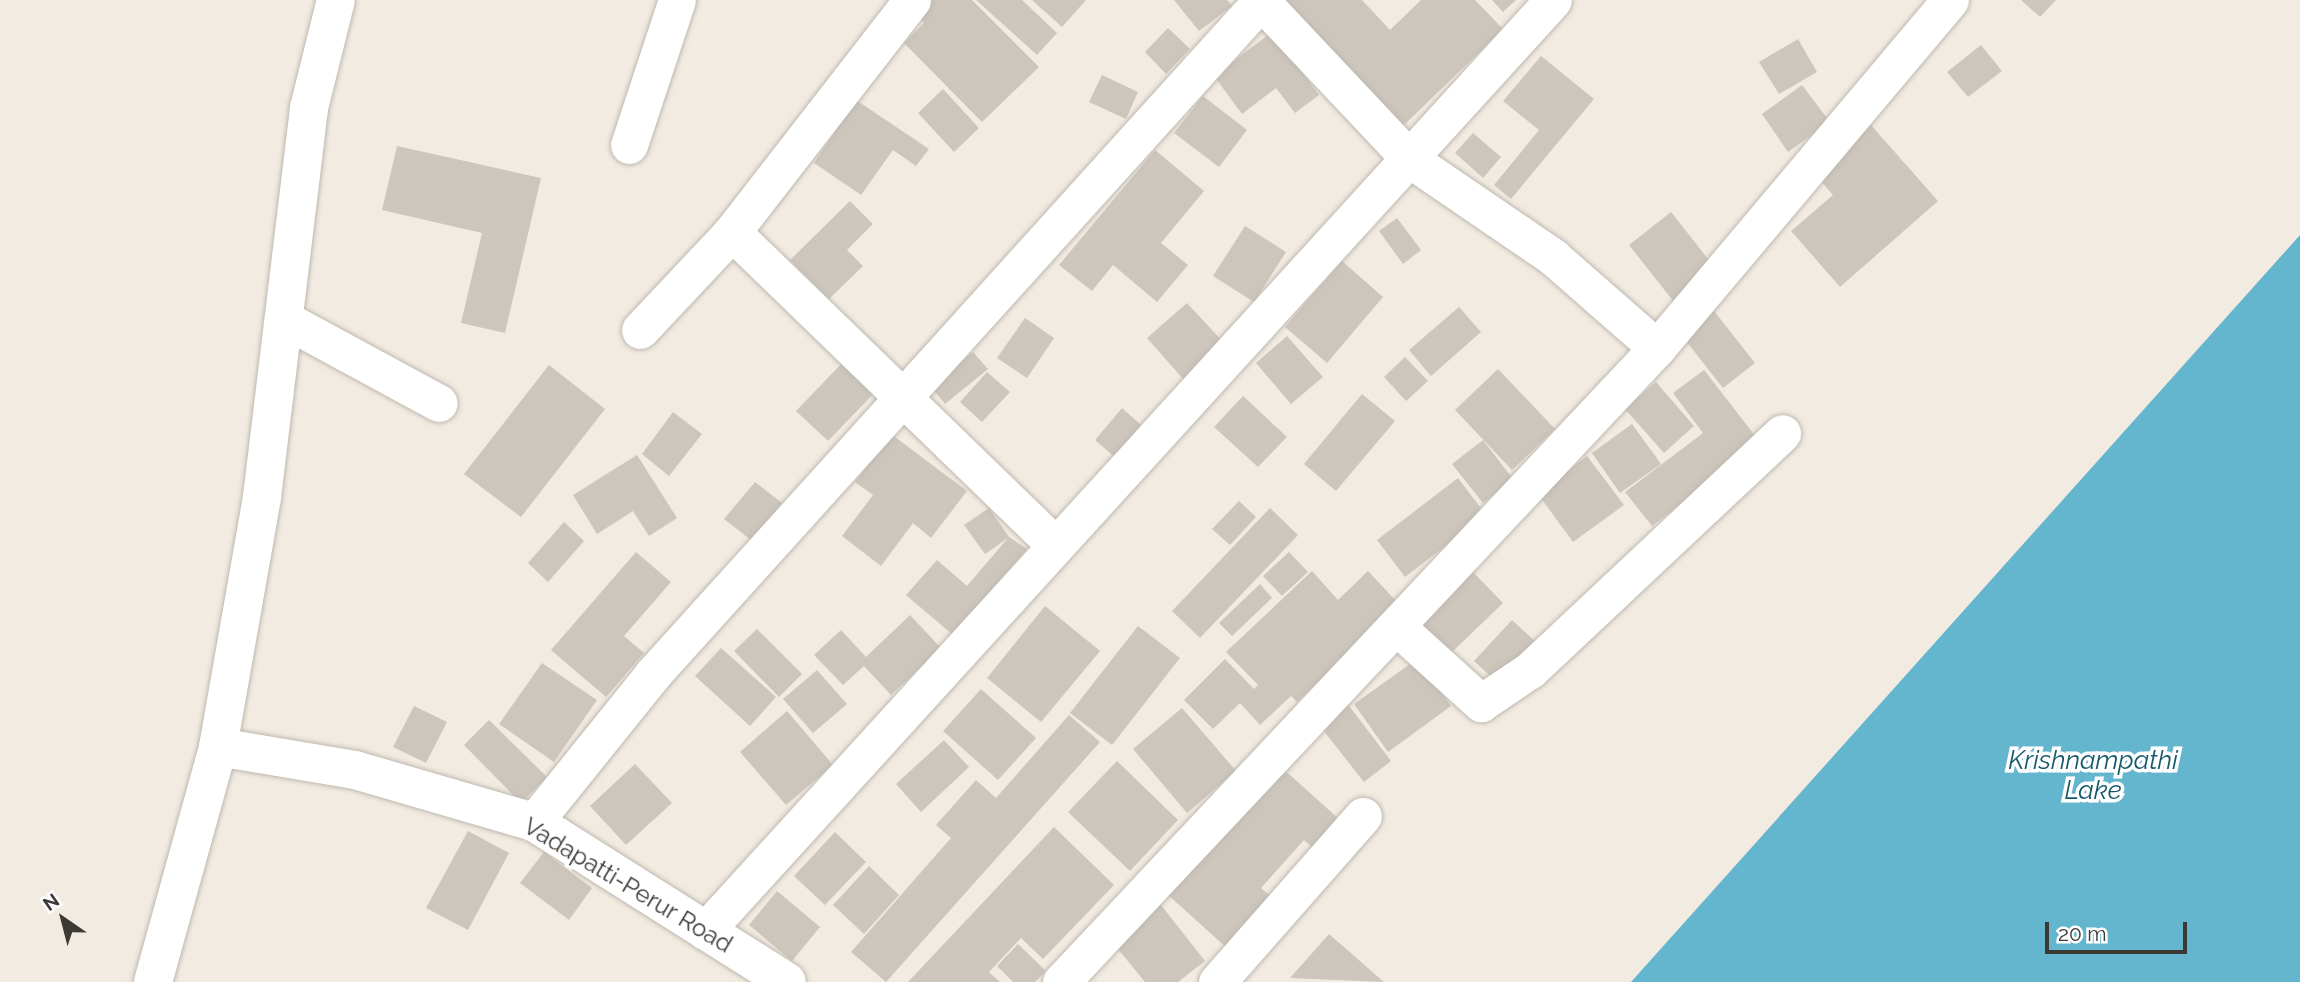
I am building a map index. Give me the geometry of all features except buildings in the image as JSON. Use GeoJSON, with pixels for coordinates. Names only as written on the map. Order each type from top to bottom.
{"type":"FeatureCollection","features":[{"type":"Feature","properties":{"kind":"main road"},"geometry":{"type":"LineString","coordinates":[[153,982],[218,747],[262,497],[309,108],[336,0]]}},
{"type":"Feature","properties":{"kind":"main road","name":"Vadapatti-Perur Road"},"geometry":{"type":"LineString","coordinates":[[218,747],[355,770],[534,822],[788,982]]}},
{"type":"Feature","properties":{"kind":"street"},"geometry":{"type":"LineString","coordinates":[[629,145],[677,0]]}},
{"type":"Feature","properties":{"kind":"street"},"geometry":{"type":"LineString","coordinates":[[640,330],[732,232],[912,0]]}},
{"type":"Feature","properties":{"kind":"street"},"geometry":{"type":"LineString","coordinates":[[534,822],[652,675],[903,393],[1261,0],[1411,160],[1553,257],[1657,348]]}},
{"type":"Feature","properties":{"kind":"street"},"geometry":{"type":"LineString","coordinates":[[705,931],[1055,545],[1411,160],[1553,0]]}},
{"type":"Feature","properties":{"kind":"street"},"geometry":{"type":"LineString","coordinates":[[1061,982],[1657,348],[1950,0]]}},
{"type":"Feature","properties":{"kind":"street"},"geometry":{"type":"LineString","coordinates":[[732,232],[903,393],[1055,545]]}},
{"type":"Feature","properties":{"kind":"street"},"geometry":{"type":"LineString","coordinates":[[284,319],[439,402]]}},
{"type":"Feature","properties":{"kind":"street"},"geometry":{"type":"LineString","coordinates":[[1396,626],[1481,703],[1530,670],[1783,433]]}},
{"type":"Feature","properties":{"kind":"street"},"geometry":{"type":"LineString","coordinates":[[1217,982],[1363,816]]}},
{"type":"Feature","properties":{"kind":"water","name":"Krishnampathi Lake"},"geometry":{"type":"Polygon","coordinates":[[[2300,235],[2300,982],[1631,982],[2300,235]]]}}]}
